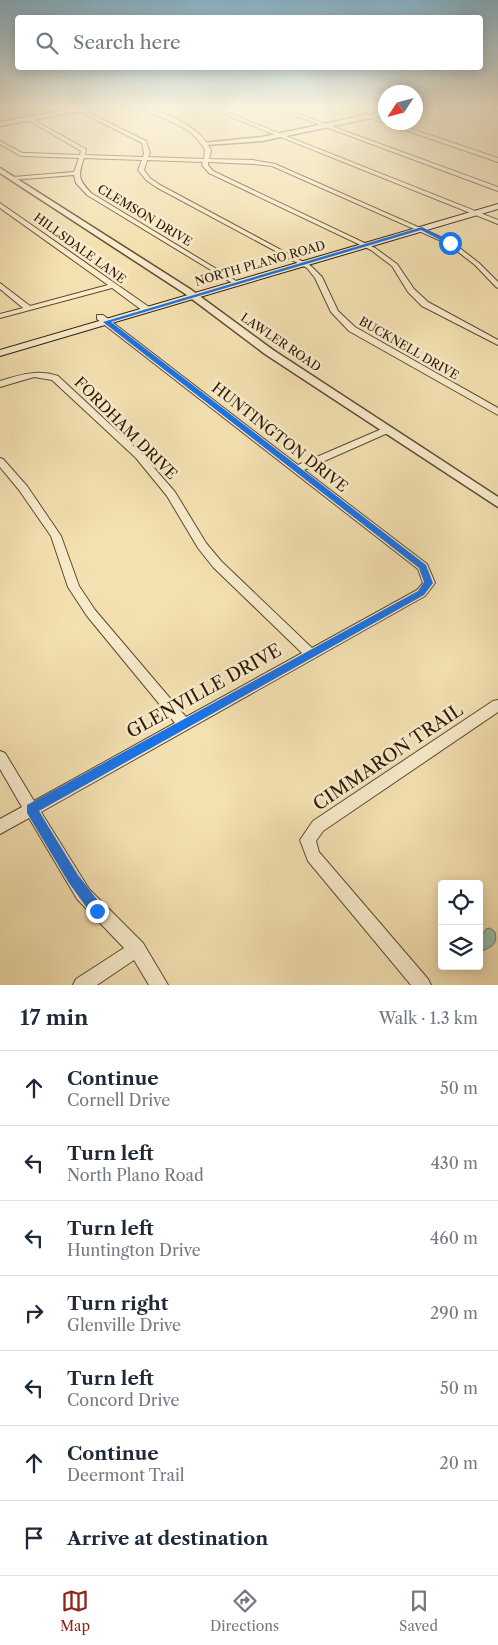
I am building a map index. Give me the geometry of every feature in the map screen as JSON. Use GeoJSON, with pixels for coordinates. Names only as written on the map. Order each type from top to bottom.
{"type":"FeatureCollection","features":[{"type":"Feature","properties":{"kind":"main road","name":"NORTH PLANO ROAD"},"geometry":{"type":"LineString","coordinates":[[0,353],[103,319],[473,211],[498,202]]}},
{"type":"Feature","properties":{"kind":"main road","name":"NORTH PLANO ROAD"},"geometry":{"type":"LineString","coordinates":[[473,211],[498,206]]}},
{"type":"Feature","properties":{"kind":"main road","name":"NORTH PLANO ROAD"},"geometry":{"type":"LineString","coordinates":[[0,346],[103,319]]}},
{"type":"Feature","properties":{"kind":"street"},"geometry":{"type":"LineString","coordinates":[[19,153],[273,164],[418,227],[450,243],[466,254],[498,286]]}},
{"type":"Feature","properties":{"kind":"street"},"geometry":{"type":"LineString","coordinates":[[12,178],[76,173],[85,153]]}},
{"type":"Feature","properties":{"kind":"street","name":"BUCKNELL DRIVE"},"geometry":{"type":"LineString","coordinates":[[147,153],[141,170],[148,179],[317,273],[335,312],[352,329],[498,412]]}},
{"type":"Feature","properties":{"kind":"street"},"geometry":{"type":"LineString","coordinates":[[207,153],[205,160],[207,168],[211,172],[361,244],[395,265],[411,290],[426,304],[498,343]]}},
{"type":"Feature","properties":{"kind":"street"},"geometry":{"type":"LineString","coordinates":[[325,153],[498,222]]}},
{"type":"Feature","properties":{"kind":"street"},"geometry":{"type":"LineString","coordinates":[[400,153],[498,188]]}},
{"type":"Feature","properties":{"kind":"street"},"geometry":{"type":"LineString","coordinates":[[477,153],[498,160]]}},
{"type":"Feature","properties":{"kind":"street","name":"LAWLER ROAD"},"geometry":{"type":"LineString","coordinates":[[0,170],[190,293],[269,352],[498,503]]}},
{"type":"Feature","properties":{"kind":"street","name":"CLEMSON DRIVE"},"geometry":{"type":"LineString","coordinates":[[76,173],[79,183],[88,194],[233,281]]}},
{"type":"Feature","properties":{"kind":"street","name":"HILLSDALE LANE"},"geometry":{"type":"LineString","coordinates":[[0,206],[143,307]]}},
{"type":"Feature","properties":{"kind":"street"},"geometry":{"type":"LineString","coordinates":[[0,284],[28,308]]}},
{"type":"Feature","properties":{"kind":"street"},"geometry":{"type":"LineString","coordinates":[[0,316],[112,286]]}},
{"type":"Feature","properties":{"kind":"street","name":"HUNTINGTON DRIVE"},"geometry":{"type":"LineString","coordinates":[[103,319],[423,567],[429,583],[425,587]]}},
{"type":"Feature","properties":{"kind":"street","name":"FORDHAM DRIVE"},"geometry":{"type":"LineString","coordinates":[[0,384],[34,375],[49,375],[55,378],[130,449],[163,484],[178,505],[198,541],[216,564],[311,654]]}},
{"type":"Feature","properties":{"kind":"street"},"geometry":{"type":"LineString","coordinates":[[297,469],[387,430]]}},
{"type":"Feature","properties":{"kind":"street"},"geometry":{"type":"LineString","coordinates":[[0,461],[23,488],[56,536],[74,587],[91,613],[184,724]]}},
{"type":"Feature","properties":{"kind":"street","name":"GLENVILLE DRIVE"},"geometry":{"type":"LineString","coordinates":[[0,827],[421,593],[425,587]]}},
{"type":"Feature","properties":{"kind":"street","name":"CIMMARON TRAIL"},"geometry":{"type":"LineString","coordinates":[[422,985],[313,856],[308,840],[318,826],[498,706]]}},
{"type":"Feature","properties":{"kind":"street"},"geometry":{"type":"LineString","coordinates":[[0,757],[74,879],[97,911],[137,949],[159,985]]}},
{"type":"Feature","properties":{"kind":"street"},"geometry":{"type":"LineString","coordinates":[[82,985],[137,949]]}},
{"type":"Feature","properties":{"kind":"shaded area"},"geometry":{"type":"Polygon","coordinates":[[[490,928],[495,932],[496,939],[489,948],[483,951],[483,934],[486,929],[490,928]]]}},
{"type":"Feature","properties":{"kind":"route"},"geometry":{"type":"LineString","coordinates":[[97,911],[83,894],[32,809],[421,593],[429,583],[428,576],[423,567],[106,322],[422,229],[450,243]]}}]}
